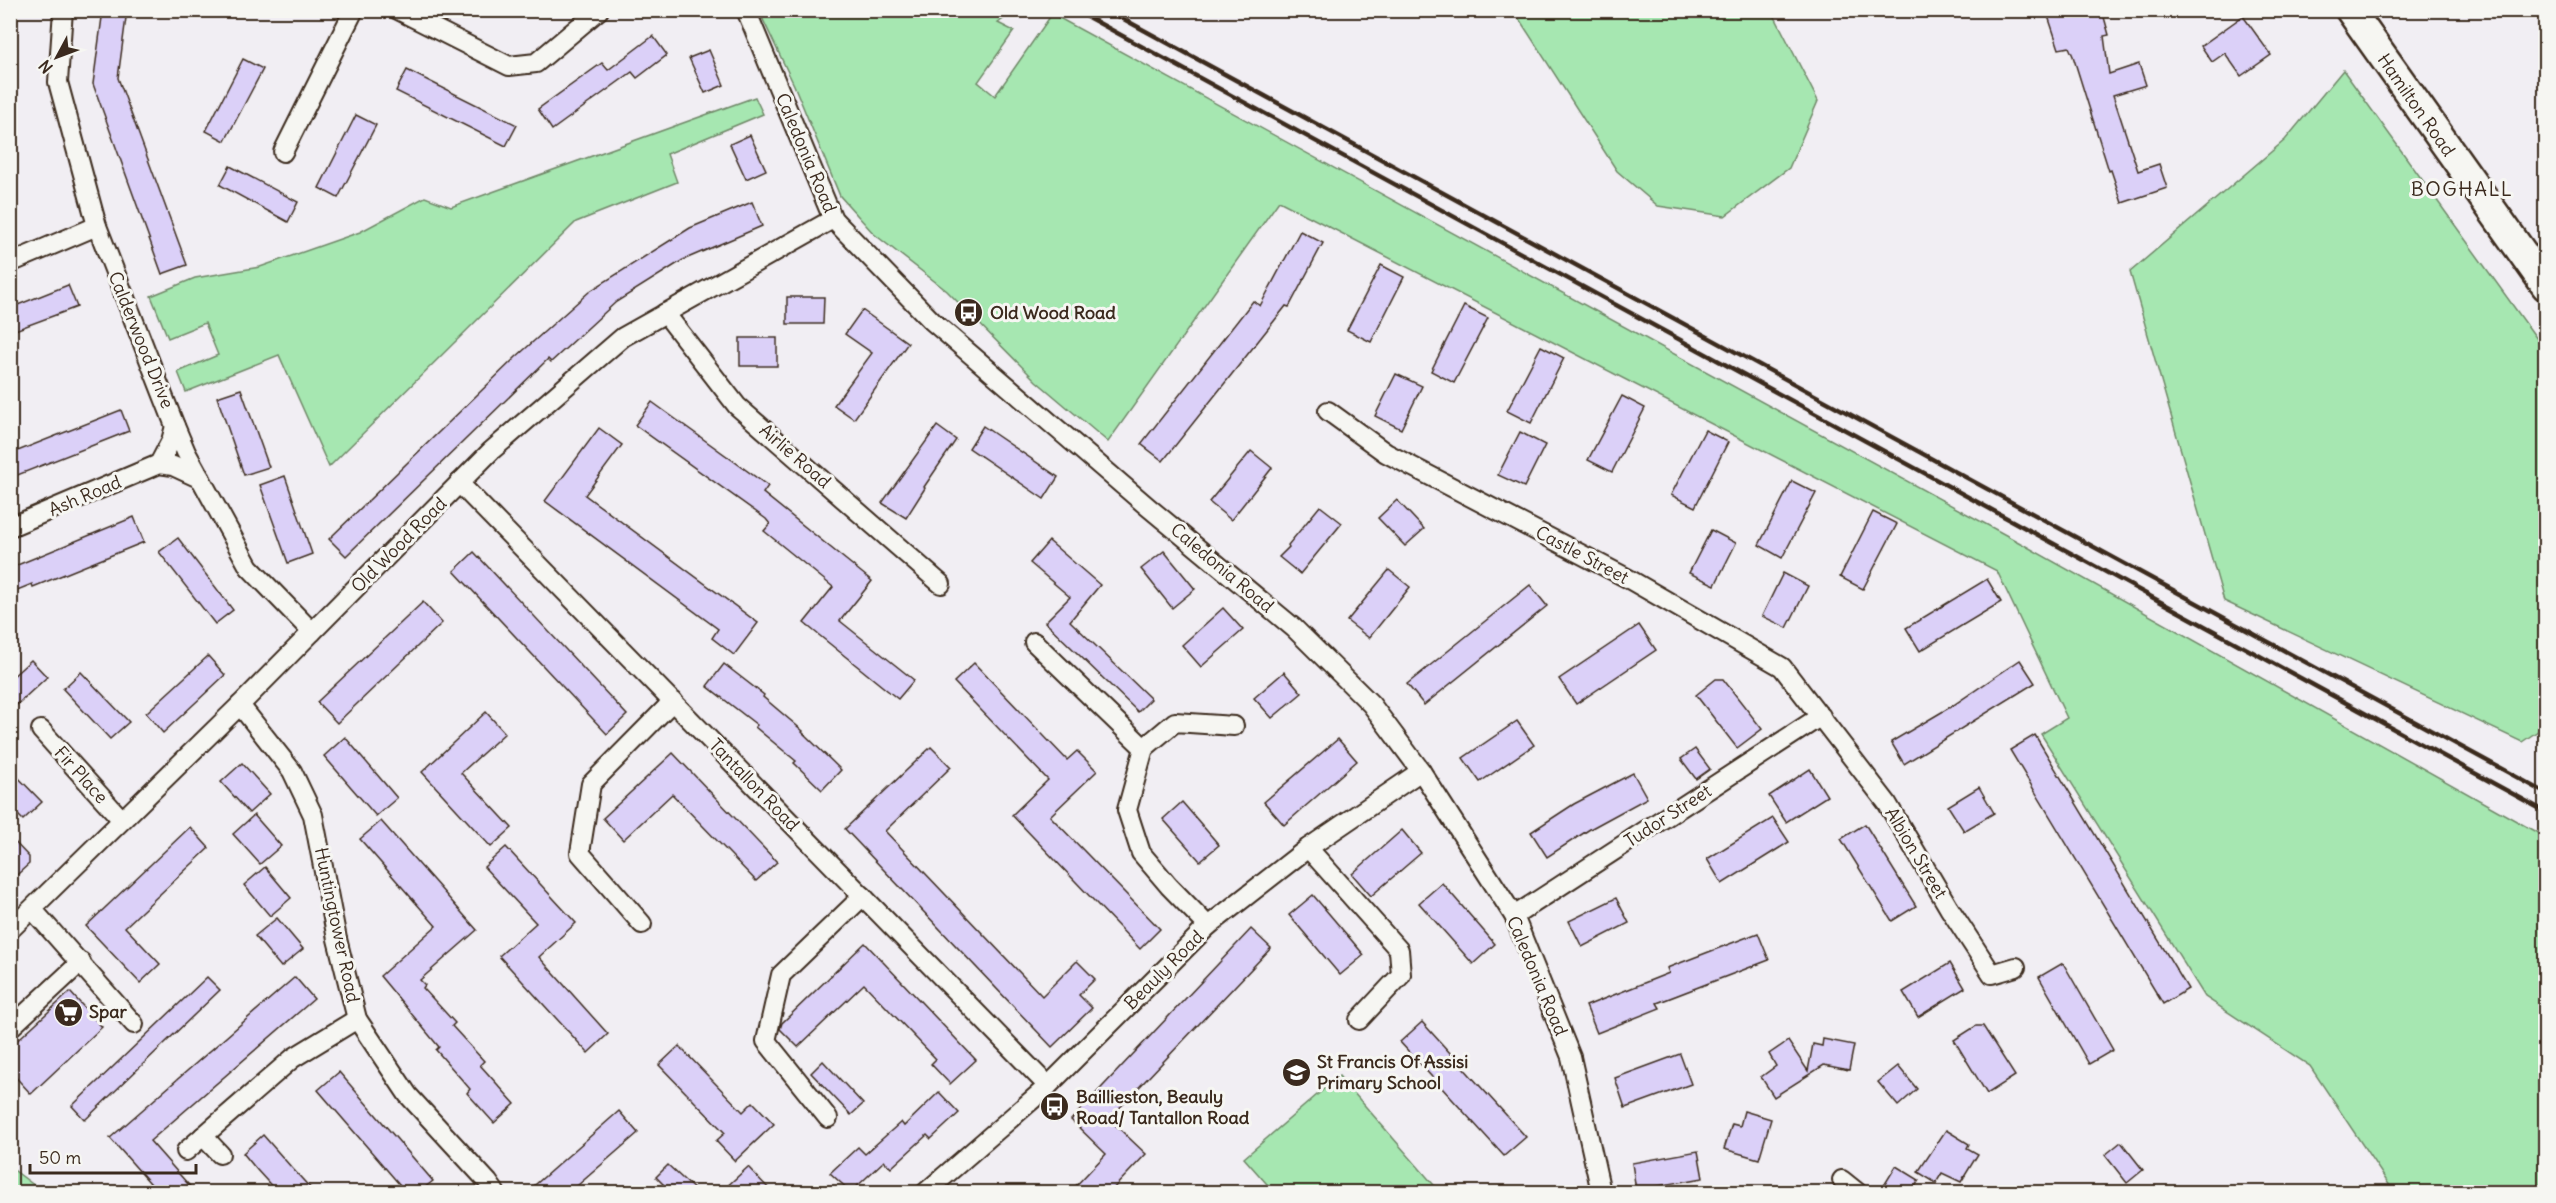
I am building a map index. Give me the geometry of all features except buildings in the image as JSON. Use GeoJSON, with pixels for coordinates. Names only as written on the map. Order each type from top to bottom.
{"type":"FeatureCollection","features":[{"type":"Feature","properties":{"kind":"main road","name":"Hamilton Road"},"geometry":{"type":"LineString","coordinates":[[2350,10],[2546,286]]}},
{"type":"Feature","properties":{"kind":"street","name":"Calderwood Drive"},"geometry":{"type":"LineString","coordinates":[[63,10],[58,82],[96,226],[175,426],[249,567],[312,632]]}},
{"type":"Feature","properties":{"kind":"street"},"geometry":{"type":"LineString","coordinates":[[283,152],[354,10]]}},
{"type":"Feature","properties":{"kind":"street"},"geometry":{"type":"LineString","coordinates":[[398,10],[509,66],[536,63],[599,10]]}},
{"type":"Feature","properties":{"kind":"street","name":"Caledonia Road"},"geometry":{"type":"LineString","coordinates":[[746,10],[833,219],[932,321],[1148,507],[1294,628],[1371,704],[1421,771],[1514,916],[1571,1057],[1601,1192]]}},
{"type":"Feature","properties":{"kind":"street","name":"Old Wood Road"},"geometry":{"type":"LineString","coordinates":[[10,930],[240,705],[491,451],[622,337],[833,219]]}},
{"type":"Feature","properties":{"kind":"street"},"geometry":{"type":"LineString","coordinates":[[10,262],[96,226]]}},
{"type":"Feature","properties":{"kind":"street","name":"Airlie Road"},"geometry":{"type":"LineString","coordinates":[[665,313],[737,406],[941,584]]}},
{"type":"Feature","properties":{"kind":"street","name":"Castle Street"},"geometry":{"type":"LineString","coordinates":[[1328,411],[1386,453],[1627,578],[1782,667],[1821,716]]}},
{"type":"Feature","properties":{"kind":"street"},"geometry":{"type":"LineString","coordinates":[[175,426],[171,441],[159,465],[173,466],[201,479]]}},
{"type":"Feature","properties":{"kind":"street","name":"Ash Road"},"geometry":{"type":"LineString","coordinates":[[10,527],[159,465]]}},
{"type":"Feature","properties":{"kind":"street","name":"Tantallon Road"},"geometry":{"type":"LineString","coordinates":[[459,483],[1048,1086]]}},
{"type":"Feature","properties":{"kind":"street"},"geometry":{"type":"LineString","coordinates":[[1034,642],[1144,748]]}},
{"type":"Feature","properties":{"kind":"street"},"geometry":{"type":"LineString","coordinates":[[642,924],[580,853],[591,784],[673,701]]}},
{"type":"Feature","properties":{"kind":"street","name":"Huntingtower Road"},"geometry":{"type":"LineString","coordinates":[[240,705],[292,771],[314,815],[337,939],[357,1019],[408,1095],[495,1192]]}},
{"type":"Feature","properties":{"kind":"street","name":"Tudor Street"},"geometry":{"type":"LineString","coordinates":[[1514,916],[1821,716]]}},
{"type":"Feature","properties":{"kind":"street","name":"Albion Street"},"geometry":{"type":"LineString","coordinates":[[1821,716],[1887,803],[1949,908],[1992,974],[2016,967]]}},
{"type":"Feature","properties":{"kind":"street"},"geometry":{"type":"LineString","coordinates":[[1208,926],[1141,853],[1127,810],[1144,748],[1175,722],[1234,726]]}},
{"type":"Feature","properties":{"kind":"street","name":"Fir Place"},"geometry":{"type":"LineString","coordinates":[[41,730],[122,820]]}},
{"type":"Feature","properties":{"kind":"street","name":"Beauly Road"},"geometry":{"type":"LineString","coordinates":[[926,1192],[1048,1086],[1208,926],[1308,848],[1421,771]]}},
{"type":"Feature","properties":{"kind":"street"},"geometry":{"type":"LineString","coordinates":[[1308,848],[1399,950],[1401,975],[1359,1020]]}},
{"type":"Feature","properties":{"kind":"street"},"geometry":{"type":"LineString","coordinates":[[828,1118],[766,1041],[781,975],[863,896]]}},
{"type":"Feature","properties":{"kind":"street"},"geometry":{"type":"LineString","coordinates":[[33,910],[134,1024]]}},
{"type":"Feature","properties":{"kind":"street"},"geometry":{"type":"LineString","coordinates":[[10,1028],[81,962]]}},
{"type":"Feature","properties":{"kind":"street"},"geometry":{"type":"LineString","coordinates":[[186,1151],[293,1058],[357,1019]]}},
{"type":"Feature","properties":{"kind":"street"},"geometry":{"type":"LineString","coordinates":[[203,1136],[220,1154]]}},
{"type":"Feature","properties":{"kind":"street"},"geometry":{"type":"LineString","coordinates":[[1842,1180],[1857,1192]]}},
{"type":"Feature","properties":{"kind":"green space"},"geometry":{"type":"Polygon","coordinates":[[[759,11],[1014,11],[998,23],[1014,31],[978,82],[995,96],[1052,14],[2024,545],[2545,837],[2545,1192],[2394,1192],[2310,1066],[2205,997],[2041,734],[2067,718],[1997,571],[1279,201],[1108,442],[1036,381],[947,291],[874,234],[840,196],[794,85],[759,11]]]}},
{"type":"Feature","properties":{"kind":"green space"},"geometry":{"type":"Polygon","coordinates":[[[1514,11],[1772,11],[1818,101],[1789,168],[1725,216],[1658,206],[1617,171],[1514,11]]]}},
{"type":"Feature","properties":{"kind":"green space"},"geometry":{"type":"Polygon","coordinates":[[[2343,70],[2545,350],[2545,726],[2522,742],[2224,601],[2130,272],[2285,140],[2343,70]]]}},
{"type":"Feature","properties":{"kind":"green space"},"geometry":{"type":"Polygon","coordinates":[[[755,97],[763,114],[667,154],[677,182],[576,222],[329,467],[279,355],[186,392],[178,372],[218,355],[205,323],[168,338],[151,296],[195,278],[260,267],[360,232],[425,197],[451,207],[755,97]]]}},
{"type":"Feature","properties":{"kind":"green space"},"geometry":{"type":"Polygon","coordinates":[[[1339,1076],[1440,1192],[1274,1192],[1244,1158],[1339,1076]]]}},
{"type":"Feature","properties":{"kind":"green space"},"geometry":{"type":"Polygon","coordinates":[[[11,1168],[43,1192],[11,1192],[11,1168]]]}},
{"type":"Feature","properties":{"kind":"railway"},"geometry":{"type":"LineString","coordinates":[[1075,10],[2546,812]]}},
{"type":"Feature","properties":{"kind":"railway"},"geometry":{"type":"LineString","coordinates":[[1107,10],[2546,793]]}},
{"type":"Feature","properties":{"kind":"place","name":"Old Wood Road"},"geometry":{"type":"Point","coordinates":[969,313]}},
{"type":"Feature","properties":{"kind":"place","name":"Spar"},"geometry":{"type":"Point","coordinates":[68,1012]}},
{"type":"Feature","properties":{"kind":"place","name":"St Francis Of Assisi Primary School"},"geometry":{"type":"Point","coordinates":[1296,1072]}},
{"type":"Feature","properties":{"kind":"place","name":"Baillieston, Beauly Road/ Tantallon Road"},"geometry":{"type":"Point","coordinates":[1055,1107]}},
{"type":"Feature","properties":{"kind":"district","name":"BOGHALL"},"geometry":{"type":"Point","coordinates":[2462,189]}}]}
